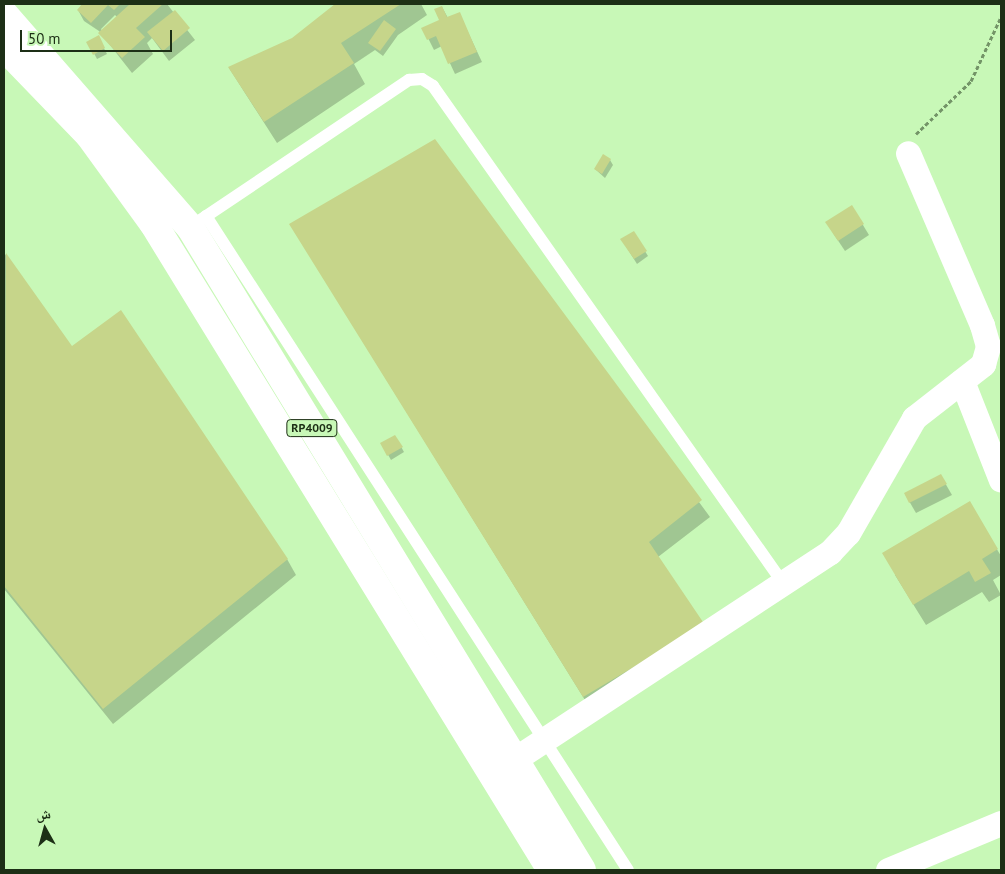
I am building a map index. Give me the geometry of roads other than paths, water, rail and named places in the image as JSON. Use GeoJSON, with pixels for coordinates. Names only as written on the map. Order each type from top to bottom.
{"type":"FeatureCollection","features":[{"type":"Feature","properties":{"kind":"main road","name":"RP4009"},"geometry":{"type":"LineString","coordinates":[[4,14],[198,221],[582,870]]}},
{"type":"Feature","properties":{"kind":"main road","name":"RP4009"},"geometry":{"type":"LineString","coordinates":[[4,47],[89,135],[153,222],[551,870]]}},
{"type":"Feature","properties":{"kind":"street"},"geometry":{"type":"LineString","coordinates":[[515,759],[783,583],[837,544],[914,418],[983,364],[988,346],[908,153]]}},
{"type":"Feature","properties":{"kind":"street"},"geometry":{"type":"LineString","coordinates":[[962,381],[1001,480]]}},
{"type":"Feature","properties":{"kind":"street"},"geometry":{"type":"LineString","coordinates":[[888,870],[1001,824]]}},
{"type":"Feature","properties":{"kind":"lane"},"geometry":{"type":"LineString","coordinates":[[628,870],[545,740],[198,221],[409,80],[422,79],[433,86],[783,583]]}}]}
